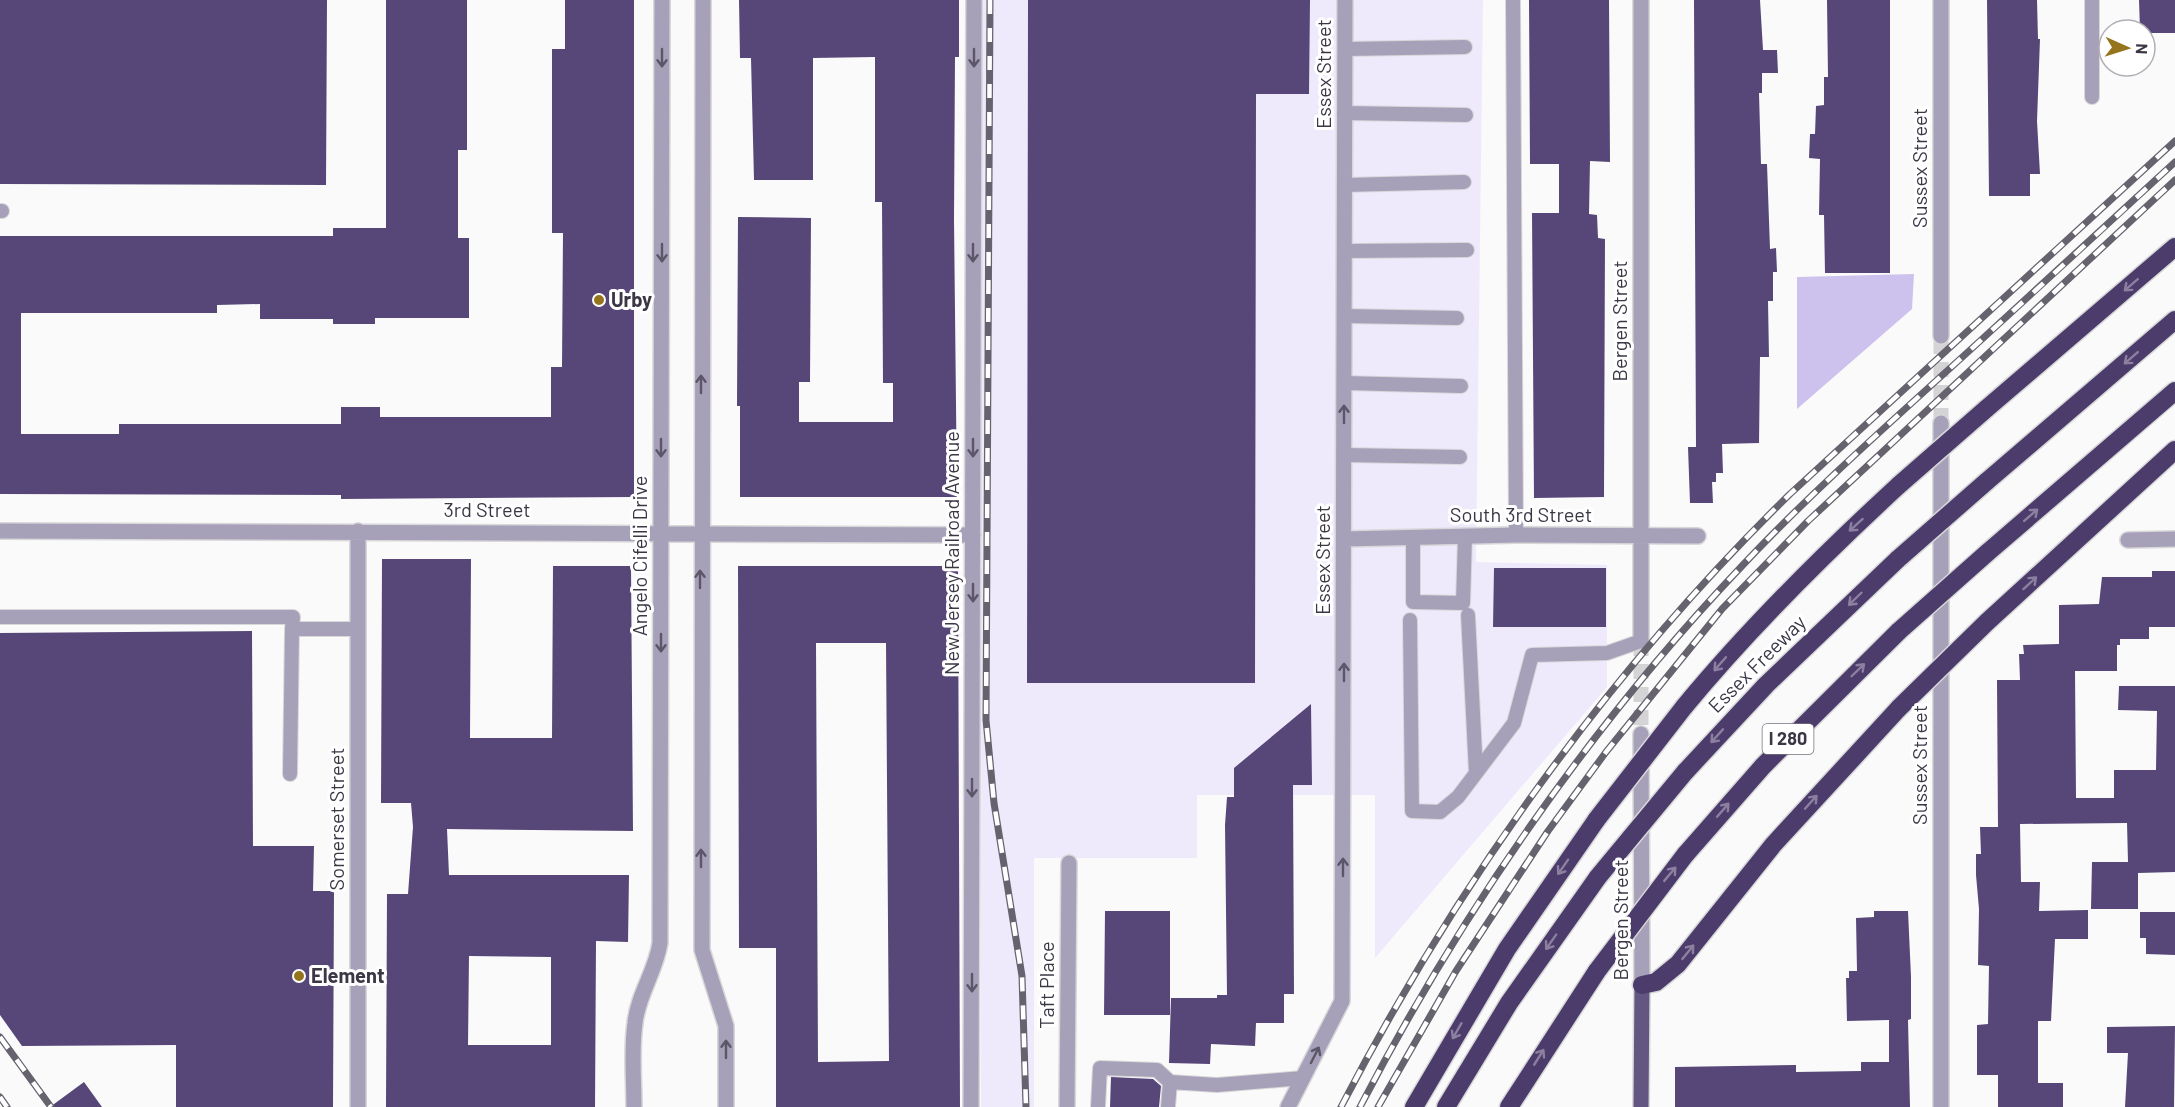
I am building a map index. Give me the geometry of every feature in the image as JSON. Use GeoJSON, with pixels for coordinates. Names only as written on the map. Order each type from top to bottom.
{"type":"FeatureCollection","features":[{"type":"Feature","properties":{"kind":"highway"},"geometry":{"type":"LineString","coordinates":[[1414,1107],[1508,949],[1597,819],[1684,707],[1732,650],[1799,579],[1899,485],[2175,247]]}},
{"type":"Feature","properties":{"kind":"highway","name":"Essex Freeway"},"geometry":{"type":"LineString","coordinates":[[1446,1107],[1509,1004],[1598,877],[1685,772],[1766,685],[1898,559],[2175,320]]}},
{"type":"Feature","properties":{"kind":"highway","name":"I 280"},"geometry":{"type":"LineString","coordinates":[[1509,1107],[1596,971],[1685,855],[1763,766],[1899,631],[2175,391]]}},
{"type":"Feature","properties":{"kind":"highway"},"geometry":{"type":"LineString","coordinates":[[1642,985],[1656,982],[1678,964],[1773,845],[1899,708],[1987,622],[2175,450]]}},
{"type":"Feature","properties":{"kind":"main road","name":"Bergen Street"},"geometry":{"type":"LineString","coordinates":[[1641,1107],[1642,985]]}},
{"type":"Feature","properties":{"kind":"street","name":"Angelo Cifelli Drive"},"geometry":{"type":"LineString","coordinates":[[634,1107],[634,1023],[639,1001],[657,961],[660,943],[662,0]]}},
{"type":"Feature","properties":{"kind":"street"},"geometry":{"type":"LineString","coordinates":[[703,0],[700,532],[702,950],[726,1026],[726,1107]]}},
{"type":"Feature","properties":{"kind":"street","name":"New Jersey Railroad Avenue"},"geometry":{"type":"LineString","coordinates":[[971,1107],[974,0]]}},
{"type":"Feature","properties":{"kind":"street","name":"Essex Street"},"geometry":{"type":"LineString","coordinates":[[1288,1107],[1342,1001],[1345,0]]}},
{"type":"Feature","properties":{"kind":"street","name":"Bergen Street"},"geometry":{"type":"LineString","coordinates":[[1641,0],[1641,641]]}},
{"type":"Feature","properties":{"kind":"street","name":"Sussex Street"},"geometry":{"type":"LineString","coordinates":[[1941,0],[1941,336]]}},
{"type":"Feature","properties":{"kind":"street","name":"Sussex Street"},"geometry":{"type":"LineString","coordinates":[[1941,423],[1941,1107]]}},
{"type":"Feature","properties":{"kind":"street","name":"3rd Street"},"geometry":{"type":"LineString","coordinates":[[0,531],[700,532],[973,535]]}},
{"type":"Feature","properties":{"kind":"street","name":"Somerset Street"},"geometry":{"type":"LineString","coordinates":[[358,531],[358,1107]]}},
{"type":"Feature","properties":{"kind":"street","name":"South 3rd Street"},"geometry":{"type":"LineString","coordinates":[[1344,538],[1516,535],[1698,536]]}},
{"type":"Feature","properties":{"kind":"street"},"geometry":{"type":"LineString","coordinates":[[2128,540],[2175,539]]}},
{"type":"Feature","properties":{"kind":"street","name":"Bergen Street"},"geometry":{"type":"LineString","coordinates":[[1641,734],[1642,985]]}},
{"type":"Feature","properties":{"kind":"street","name":"Taft Place"},"geometry":{"type":"LineString","coordinates":[[1067,1107],[1069,863]]}},
{"type":"Feature","properties":{"kind":"lane"},"geometry":{"type":"LineString","coordinates":[[1513,0],[1516,535]]}},
{"type":"Feature","properties":{"kind":"lane"},"geometry":{"type":"LineString","coordinates":[[2092,0],[2092,97]]}},
{"type":"Feature","properties":{"kind":"lane"},"geometry":{"type":"LineString","coordinates":[[1344,49],[1465,48]]}},
{"type":"Feature","properties":{"kind":"lane"},"geometry":{"type":"LineString","coordinates":[[1344,113],[1466,115]]}},
{"type":"Feature","properties":{"kind":"lane"},"geometry":{"type":"LineString","coordinates":[[1344,185],[1464,182]]}},
{"type":"Feature","properties":{"kind":"lane"},"geometry":{"type":"LineString","coordinates":[[1344,251],[1467,250]]}},
{"type":"Feature","properties":{"kind":"lane"},"geometry":{"type":"LineString","coordinates":[[1344,316],[1456,318]]}},
{"type":"Feature","properties":{"kind":"lane"},"geometry":{"type":"LineString","coordinates":[[1344,383],[1461,386]]}},
{"type":"Feature","properties":{"kind":"lane"},"geometry":{"type":"LineString","coordinates":[[1344,456],[1460,457]]}},
{"type":"Feature","properties":{"kind":"lane"},"geometry":{"type":"LineString","coordinates":[[1413,537],[1413,602],[1463,603],[1465,536]]}},
{"type":"Feature","properties":{"kind":"lane"},"geometry":{"type":"LineString","coordinates":[[1468,615],[1476,773]]}},
{"type":"Feature","properties":{"kind":"lane"},"geometry":{"type":"LineString","coordinates":[[0,617],[292,617],[291,774]]}},
{"type":"Feature","properties":{"kind":"lane"},"geometry":{"type":"LineString","coordinates":[[1410,620],[1412,810],[1440,812],[1458,797],[1514,723],[1532,655],[1607,653],[1641,641]]}},
{"type":"Feature","properties":{"kind":"lane"},"geometry":{"type":"LineString","coordinates":[[292,629],[358,629]]}},
{"type":"Feature","properties":{"kind":"lane"},"geometry":{"type":"LineString","coordinates":[[1102,1105],[1100,1068],[1156,1070],[1170,1082],[1217,1085],[1303,1078]]}},
{"type":"Feature","properties":{"kind":"lane"},"geometry":{"type":"LineString","coordinates":[[1166,1106],[1170,1082]]}},
{"type":"Feature","properties":{"kind":"shaded area"},"geometry":{"type":"Polygon","coordinates":[[[981,0],[1483,0],[1476,562],[1607,565],[1607,687],[1375,958],[1375,795],[1197,795],[1197,858],[1034,858],[1034,1107],[981,1107],[981,0]]]}},
{"type":"Feature","properties":{"kind":"shaded area"},"geometry":{"type":"Polygon","coordinates":[[[1914,274],[1912,309],[1797,409],[1797,277],[1914,274]]]}},
{"type":"Feature","properties":{"kind":"building"},"geometry":{"type":"Polygon","coordinates":[[[0,0],[327,0],[326,185],[0,184],[0,0]]]}},
{"type":"Feature","properties":{"kind":"building"},"geometry":{"type":"Polygon","coordinates":[[[386,0],[467,0],[467,150],[458,150],[458,238],[469,238],[469,318],[375,318],[375,324],[333,324],[333,319],[260,319],[260,304],[217,305],[217,313],[21,313],[21,434],[119,434],[119,424],[341,424],[341,407],[380,407],[380,417],[551,417],[551,367],[562,367],[563,233],[552,233],[552,49],[565,49],[565,0],[634,0],[634,497],[341,499],[341,495],[0,494],[0,236],[333,236],[333,228],[386,228],[386,0]]]}},
{"type":"Feature","properties":{"kind":"building"},"geometry":{"type":"Polygon","coordinates":[[[739,0],[959,0],[959,57],[955,57],[954,219],[957,497],[740,497],[740,406],[737,406],[738,217],[811,218],[810,382],[799,382],[799,422],[893,422],[893,383],[883,383],[882,202],[875,202],[875,57],[813,58],[813,180],[754,180],[751,58],[740,58],[739,0]]]}},
{"type":"Feature","properties":{"kind":"building"},"geometry":{"type":"Polygon","coordinates":[[[1028,0],[1310,0],[1309,94],[1256,94],[1255,683],[1027,683],[1028,0]]]}},
{"type":"Feature","properties":{"kind":"building"},"geometry":{"type":"Polygon","coordinates":[[[1529,0],[1609,0],[1610,162],[1590,161],[1589,214],[1597,215],[1598,238],[1605,239],[1604,497],[1534,498],[1532,213],[1559,213],[1559,164],[1530,164],[1529,0]]]}},
{"type":"Feature","properties":{"kind":"building"},"geometry":{"type":"Polygon","coordinates":[[[1694,0],[1760,0],[1763,50],[1777,50],[1778,73],[1762,73],[1762,93],[1759,93],[1761,164],[1767,164],[1770,249],[1776,248],[1777,272],[1773,272],[1773,301],[1768,301],[1769,357],[1760,357],[1759,443],[1722,444],[1723,473],[1716,473],[1716,482],[1712,482],[1713,503],[1690,503],[1688,447],[1696,447],[1694,0]]]}},
{"type":"Feature","properties":{"kind":"building"},"geometry":{"type":"Polygon","coordinates":[[[1827,0],[1890,0],[1890,273],[1825,273],[1824,215],[1819,215],[1820,159],[1809,158],[1810,134],[1815,134],[1816,106],[1824,105],[1824,77],[1828,77],[1827,0]]]}},
{"type":"Feature","properties":{"kind":"building"},"geometry":{"type":"Polygon","coordinates":[[[1987,0],[2037,0],[2038,39],[2040,39],[2037,121],[2040,174],[2030,174],[2030,196],[1989,196],[1987,0]]]}},
{"type":"Feature","properties":{"kind":"building"},"geometry":{"type":"Polygon","coordinates":[[[2139,0],[2175,0],[2175,33],[2157,33],[2157,18],[2140,18],[2139,0]]]}},
{"type":"Feature","properties":{"kind":"building"},"geometry":{"type":"Polygon","coordinates":[[[382,559],[471,559],[470,738],[552,738],[553,566],[631,566],[633,831],[447,829],[449,875],[629,875],[628,942],[596,941],[595,1107],[386,1107],[387,894],[408,894],[413,827],[411,803],[381,803],[382,559]],[[469,956],[468,1045],[551,1045],[551,957],[469,956]]]}},
{"type":"Feature","properties":{"kind":"building"},"geometry":{"type":"Polygon","coordinates":[[[738,566],[958,566],[960,1107],[776,1107],[776,948],[739,948],[738,566]],[[816,643],[818,1062],[889,1061],[886,643],[816,643]]]}},
{"type":"Feature","properties":{"kind":"building"},"geometry":{"type":"Polygon","coordinates":[[[1494,568],[1606,568],[1606,627],[1493,627],[1494,568]]]}},
{"type":"Feature","properties":{"kind":"building"},"geometry":{"type":"Polygon","coordinates":[[[2152,571],[2175,571],[2175,627],[2149,627],[2149,639],[2120,639],[2120,645],[2117,645],[2117,671],[2075,671],[2076,798],[2114,798],[2114,770],[2156,770],[2157,711],[2118,710],[2119,686],[2175,686],[2175,872],[2138,873],[2138,909],[2091,909],[2092,862],[2128,862],[2127,823],[2020,824],[2021,882],[2040,882],[2039,911],[2088,910],[2088,939],[2055,939],[2051,1021],[2038,1021],[2038,1083],[2063,1083],[2063,1107],[1998,1107],[1998,1075],[1977,1075],[1977,1025],[1988,1024],[1989,966],[1978,965],[1979,909],[1976,875],[1976,854],[1981,854],[1980,827],[1998,827],[1997,680],[2020,680],[2019,654],[2024,654],[2023,645],[2059,644],[2059,605],[2099,604],[2102,577],[2152,577],[2152,571]]]}},
{"type":"Feature","properties":{"kind":"building"},"geometry":{"type":"Polygon","coordinates":[[[252,631],[253,846],[314,846],[313,891],[334,891],[333,1107],[176,1107],[176,1045],[22,1046],[0,1015],[0,633],[252,631]]]}},
{"type":"Feature","properties":{"kind":"building"},"geometry":{"type":"Polygon","coordinates":[[[1311,704],[1312,785],[1293,785],[1294,994],[1284,994],[1284,1023],[1256,1023],[1255,1046],[1211,1044],[1210,1064],[1169,1063],[1171,998],[1217,998],[1217,995],[1227,995],[1225,825],[1227,797],[1234,797],[1234,768],[1311,704]]]}},
{"type":"Feature","properties":{"kind":"building"},"geometry":{"type":"Polygon","coordinates":[[[1105,911],[1170,911],[1170,1015],[1104,1015],[1105,911]]]}},
{"type":"Feature","properties":{"kind":"building"},"geometry":{"type":"Polygon","coordinates":[[[1874,911],[1908,911],[1911,977],[1911,1019],[1908,1020],[1910,1107],[1675,1107],[1675,1067],[1796,1065],[1796,1072],[1861,1071],[1861,1062],[1889,1062],[1889,1020],[1847,1021],[1846,978],[1849,978],[1849,971],[1857,971],[1856,918],[1874,917],[1874,911]]]}},
{"type":"Feature","properties":{"kind":"building"},"geometry":{"type":"Polygon","coordinates":[[[2140,912],[2175,912],[2175,955],[2146,954],[2146,938],[2140,938],[2140,912]]]}},
{"type":"Feature","properties":{"kind":"building"},"geometry":{"type":"Polygon","coordinates":[[[2175,1026],[2174,1107],[2125,1107],[2128,1053],[2107,1053],[2107,1027],[2175,1026]]]}},
{"type":"Feature","properties":{"kind":"building"},"geometry":{"type":"Polygon","coordinates":[[[1111,1077],[1153,1079],[1161,1086],[1159,1107],[1110,1107],[1111,1077]]]}},
{"type":"Feature","properties":{"kind":"building"},"geometry":{"type":"Polygon","coordinates":[[[84,1082],[102,1107],[50,1107],[84,1082]]]}},
{"type":"Feature","properties":{"kind":"tunnel"},"geometry":{"type":"LineString","coordinates":[[1941,336],[1941,423]]}},
{"type":"Feature","properties":{"kind":"tunnel"},"geometry":{"type":"LineString","coordinates":[[1641,641],[1641,734]]}},
{"type":"Feature","properties":{"kind":"railway"},"geometry":{"type":"LineString","coordinates":[[990,0],[986,720],[994,803],[1022,976],[1026,1107]]}},
{"type":"Feature","properties":{"kind":"railway"},"geometry":{"type":"LineString","coordinates":[[1341,1107],[1386,1023],[1435,941],[1487,861],[1599,706],[1660,633],[1790,494],[2175,141]]}},
{"type":"Feature","properties":{"kind":"railway"},"geometry":{"type":"LineString","coordinates":[[1360,1107],[1441,963],[1485,893],[1581,757],[1685,628],[1769,537],[1828,480],[2175,162]]}},
{"type":"Feature","properties":{"kind":"railway"},"geometry":{"type":"LineString","coordinates":[[1378,1107],[1456,971],[1548,831],[1606,752],[1722,609],[1808,521],[2175,180]]}},
{"type":"Feature","properties":{"kind":"railway"},"geometry":{"type":"LineString","coordinates":[[0,1037],[51,1107]]}},
{"type":"Feature","properties":{"kind":"railway"},"geometry":{"type":"LineString","coordinates":[[0,1097],[7,1107]]}},
{"type":"Feature","properties":{"kind":"place","name":"Urby"},"geometry":{"type":"Point","coordinates":[599,300]}},
{"type":"Feature","properties":{"kind":"place","name":"Element"},"geometry":{"type":"Point","coordinates":[299,976]}}]}
